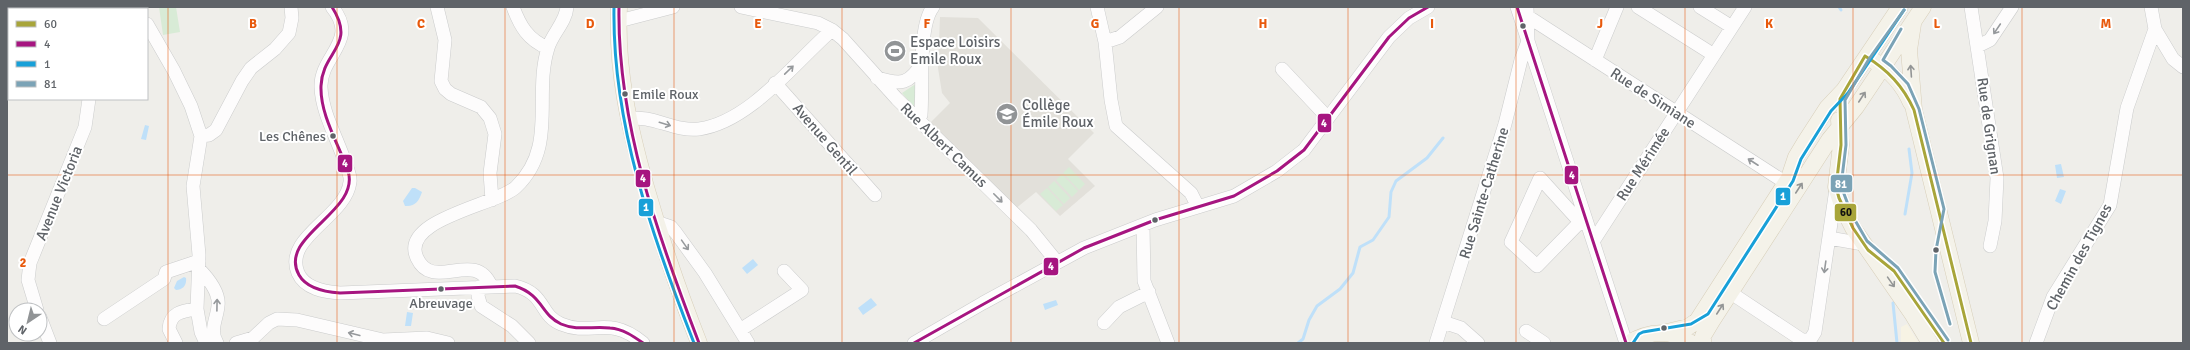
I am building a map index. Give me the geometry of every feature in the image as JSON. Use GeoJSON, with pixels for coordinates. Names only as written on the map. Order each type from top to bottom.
{"type":"FeatureCollection","features":[{"type":"Feature","properties":{"kind":"main road"},"geometry":{"type":"LineString","coordinates":[[1628,343],[1648,335],[1688,327],[1697,321],[1786,183],[1799,151],[1827,108],[1844,90],[1865,56],[1900,7]]}},
{"type":"Feature","properties":{"kind":"main road"},"geometry":{"type":"LineString","coordinates":[[1703,343],[1704,336],[1839,126],[1856,107],[1882,66],[1923,7]]}},
{"type":"Feature","properties":{"kind":"main road"},"geometry":{"type":"LineString","coordinates":[[619,14],[621,74],[628,119],[656,222],[699,343]]}},
{"type":"Feature","properties":{"kind":"main road"},"geometry":{"type":"LineString","coordinates":[[1914,20],[1909,50],[1914,110],[1971,343]]}},
{"type":"Feature","properties":{"kind":"main road"},"geometry":{"type":"LineString","coordinates":[[1865,56],[1882,66],[1904,87],[1914,110]]}},
{"type":"Feature","properties":{"kind":"main road"},"geometry":{"type":"LineString","coordinates":[[1844,90],[1839,105],[1841,145],[1836,187],[1847,217],[1863,244],[1913,314],[1930,343]]}},
{"type":"Feature","properties":{"kind":"main road"},"geometry":{"type":"LineString","coordinates":[[1663,333],[1675,335],[1691,343]]}},
{"type":"Feature","properties":{"kind":"street"},"geometry":{"type":"LineString","coordinates":[[201,136],[209,135],[216,130],[242,81],[251,68],[284,40],[291,26],[291,7]]}},
{"type":"Feature","properties":{"kind":"street"},"geometry":{"type":"LineString","coordinates":[[332,7],[339,16],[343,28],[341,39],[324,74],[321,86],[323,101],[351,180],[348,195],[296,253],[295,266],[300,278],[310,286],[324,292],[340,293],[515,286],[526,289],[534,294],[551,318],[567,326],[620,328],[643,343]]}},
{"type":"Feature","properties":{"kind":"street"},"geometry":{"type":"LineString","coordinates":[[437,7],[445,40],[441,81],[445,89],[451,94],[481,107],[490,118],[495,134],[490,173],[492,200]]}},
{"type":"Feature","properties":{"kind":"street"},"geometry":{"type":"LineString","coordinates":[[513,7],[524,32],[535,42],[548,48]]}},
{"type":"Feature","properties":{"kind":"street"},"geometry":{"type":"LineString","coordinates":[[528,343],[512,326],[481,306],[478,296],[485,287],[488,279],[478,270],[464,269],[439,274],[430,271],[417,259],[415,244],[417,238],[432,226],[462,210],[492,200],[516,187],[528,173],[535,160],[541,140],[544,71],[548,48],[564,17],[567,7]]}},
{"type":"Feature","properties":{"kind":"street"},"geometry":{"type":"LineString","coordinates":[[619,14],[673,7]]}},
{"type":"Feature","properties":{"kind":"street","name":"Rue Albert Camus"},"geometry":{"type":"LineString","coordinates":[[741,7],[818,23],[832,30],[843,39],[897,99],[1031,230],[1057,262]]}},
{"type":"Feature","properties":{"kind":"street"},"geometry":{"type":"LineString","coordinates":[[918,119],[921,114],[917,82],[923,62],[925,24],[933,7]]}},
{"type":"Feature","properties":{"kind":"street"},"geometry":{"type":"LineString","coordinates":[[1097,7],[1105,42],[1111,100],[1116,126],[1191,193],[1198,207]]}},
{"type":"Feature","properties":{"kind":"street"},"geometry":{"type":"LineString","coordinates":[[1105,42],[1120,37],[1157,7]]}},
{"type":"Feature","properties":{"kind":"street"},"geometry":{"type":"LineString","coordinates":[[914,343],[1057,262],[1100,241],[1143,225],[1234,196],[1277,171],[1304,150],[1389,37],[1409,18],[1428,7]]}},
{"type":"Feature","properties":{"kind":"street"},"geometry":{"type":"LineString","coordinates":[[1594,60],[1617,7]]}},
{"type":"Feature","properties":{"kind":"street"},"geometry":{"type":"LineString","coordinates":[[1638,7],[1714,55]]}},
{"type":"Feature","properties":{"kind":"street"},"geometry":{"type":"LineString","coordinates":[[1700,7],[1732,27]]}},
{"type":"Feature","properties":{"kind":"street","name":"Rue Mérimée"},"geometry":{"type":"LineString","coordinates":[[1594,240],[1745,7]]}},
{"type":"Feature","properties":{"kind":"street","name":"Rue de Grignan"},"geometry":{"type":"LineString","coordinates":[[1971,7],[1978,46],[1996,178],[1995,221],[1990,246]]}},
{"type":"Feature","properties":{"kind":"street"},"geometry":{"type":"LineString","coordinates":[[1978,46],[1990,40],[2012,7]]}},
{"type":"Feature","properties":{"kind":"street","name":"Chemin des Tignes"},"geometry":{"type":"LineString","coordinates":[[2036,343],[2053,297],[2110,206],[2127,108],[2155,29],[2151,7]]}},
{"type":"Feature","properties":{"kind":"street"},"geometry":{"type":"LineString","coordinates":[[1523,11],[1528,41],[1584,222],[1594,240],[1628,343]]}},
{"type":"Feature","properties":{"kind":"street","name":"Rue de Simiane"},"geometry":{"type":"LineString","coordinates":[[1523,11],[1594,60],[1786,183]]}},
{"type":"Feature","properties":{"kind":"street"},"geometry":{"type":"LineString","coordinates":[[148,26],[174,71],[191,106],[201,136],[194,186],[199,265],[197,309],[201,332],[206,343]]}},
{"type":"Feature","properties":{"kind":"street"},"geometry":{"type":"LineString","coordinates":[[2155,29],[2172,59],[2183,67]]}},
{"type":"Feature","properties":{"kind":"street"},"geometry":{"type":"LineString","coordinates":[[628,119],[647,118],[683,129],[699,129],[716,124],[747,108],[832,30]]}},
{"type":"Feature","properties":{"kind":"street","name":"Rue Sainte-Catherine"},"geometry":{"type":"LineString","coordinates":[[1436,343],[1505,124],[1520,60],[1528,41]]}},
{"type":"Feature","properties":{"kind":"street"},"geometry":{"type":"LineString","coordinates":[[1282,69],[1328,118]]}},
{"type":"Feature","properties":{"kind":"street"},"geometry":{"type":"LineString","coordinates":[[876,77],[899,83],[917,82]]}},
{"type":"Feature","properties":{"kind":"street","name":"Avenue Gentil"},"geometry":{"type":"LineString","coordinates":[[776,83],[875,195]]}},
{"type":"Feature","properties":{"kind":"street"},"geometry":{"type":"LineString","coordinates":[[897,99],[895,90],[899,83]]}},
{"type":"Feature","properties":{"kind":"street","name":"Avenue Victoria"},"geometry":{"type":"LineString","coordinates":[[35,302],[28,280],[30,263],[85,127],[89,100]]}},
{"type":"Feature","properties":{"kind":"street"},"geometry":{"type":"LineString","coordinates":[[1540,178],[1584,222],[1537,266],[1511,242],[1540,178]]}},
{"type":"Feature","properties":{"kind":"street"},"geometry":{"type":"LineString","coordinates":[[1731,293],[1802,340],[1810,340],[1815,332],[1836,187]]}},
{"type":"Feature","properties":{"kind":"street"},"geometry":{"type":"LineString","coordinates":[[656,222],[672,227],[676,232],[705,273],[748,343]]}},
{"type":"Feature","properties":{"kind":"street"},"geometry":{"type":"LineString","coordinates":[[1143,225],[1144,281],[1168,343]]}},
{"type":"Feature","properties":{"kind":"street"},"geometry":{"type":"LineString","coordinates":[[1829,238],[1863,244]]}},
{"type":"Feature","properties":{"kind":"street"},"geometry":{"type":"LineString","coordinates":[[104,319],[164,278],[166,272],[199,265]]}},
{"type":"Feature","properties":{"kind":"street"},"geometry":{"type":"LineString","coordinates":[[199,265],[208,278],[217,296],[219,306],[214,330],[217,343]]}},
{"type":"Feature","properties":{"kind":"street"},"geometry":{"type":"LineString","coordinates":[[740,330],[802,290],[784,271]]}},
{"type":"Feature","properties":{"kind":"street"},"geometry":{"type":"LineString","coordinates":[[1104,323],[1119,308],[1149,292]]}},
{"type":"Feature","properties":{"kind":"street"},"geometry":{"type":"LineString","coordinates":[[176,343],[168,329],[173,316],[179,312],[197,309]]}},
{"type":"Feature","properties":{"kind":"street"},"geometry":{"type":"LineString","coordinates":[[236,343],[253,338],[269,323],[277,319],[296,320],[383,340],[427,338],[448,343]]}},
{"type":"Feature","properties":{"kind":"street"},"geometry":{"type":"LineString","coordinates":[[1443,322],[1461,328],[1478,343]]}},
{"type":"Feature","properties":{"kind":"street"},"geometry":{"type":"LineString","coordinates":[[1526,331],[1544,343]]}},
{"type":"Feature","properties":{"kind":"shaded area","name":"Collège Émile Roux"},"geometry":{"type":"Polygon","coordinates":[[[940,17],[978,18],[1094,133],[1068,159],[1095,186],[1060,216],[1036,192],[1015,209],[928,125],[950,103],[942,93],[938,68],[940,17]]]}},
{"type":"Feature","properties":{"kind":"shaded area"},"geometry":{"type":"Polygon","coordinates":[[[1907,324],[1919,343],[1901,343],[1901,327],[1907,324]]]}},
{"type":"Feature","properties":{"kind":"green space"},"geometry":{"type":"Polygon","coordinates":[[[159,7],[176,7],[180,32],[163,35],[159,7]]]}},
{"type":"Feature","properties":{"kind":"green space"},"geometry":{"type":"Polygon","coordinates":[[[914,85],[916,86],[914,107],[902,93],[914,85]]]}},
{"type":"Feature","properties":{"kind":"green space"},"geometry":{"type":"Polygon","coordinates":[[[1069,167],[1085,184],[1079,190],[1063,173],[1069,167]]]}},
{"type":"Feature","properties":{"kind":"green space"},"geometry":{"type":"Polygon","coordinates":[[[1062,174],[1078,191],[1072,197],[1056,180],[1062,174]]]}},
{"type":"Feature","properties":{"kind":"green space"},"geometry":{"type":"Polygon","coordinates":[[[1054,181],[1070,198],[1064,204],[1048,187],[1054,181]]]}},
{"type":"Feature","properties":{"kind":"green space"},"geometry":{"type":"Polygon","coordinates":[[[1047,188],[1063,205],[1056,211],[1040,194],[1047,188]]]}},
{"type":"Feature","properties":{"kind":"water"},"geometry":{"type":"Polygon","coordinates":[[[145,125],[149,126],[146,140],[141,139],[145,125]]]}},
{"type":"Feature","properties":{"kind":"water"},"geometry":{"type":"Polygon","coordinates":[[[2061,164],[2064,177],[2057,178],[2055,165],[2061,164]]]}},
{"type":"Feature","properties":{"kind":"water"},"geometry":{"type":"Polygon","coordinates":[[[412,188],[422,192],[421,195],[418,201],[414,204],[411,206],[405,206],[403,201],[412,188]]]}},
{"type":"Feature","properties":{"kind":"water"},"geometry":{"type":"Polygon","coordinates":[[[2060,189],[2066,191],[2061,204],[2055,201],[2060,189]]]}},
{"type":"Feature","properties":{"kind":"water"},"geometry":{"type":"Polygon","coordinates":[[[753,259],[758,265],[747,274],[742,268],[753,259]]]}},
{"type":"Feature","properties":{"kind":"water"},"geometry":{"type":"Polygon","coordinates":[[[184,277],[186,278],[185,285],[183,288],[176,290],[174,288],[177,281],[184,277]]]}},
{"type":"Feature","properties":{"kind":"water"},"geometry":{"type":"Polygon","coordinates":[[[871,298],[877,305],[863,315],[858,308],[871,298]]]}},
{"type":"Feature","properties":{"kind":"water"},"geometry":{"type":"Polygon","coordinates":[[[1056,300],[1058,305],[1045,310],[1043,304],[1056,300]]]}},
{"type":"Feature","properties":{"kind":"water"},"geometry":{"type":"Polygon","coordinates":[[[407,312],[413,313],[411,326],[405,326],[407,312]]]}},
{"type":"Feature","properties":{"kind":"waterway"},"geometry":{"type":"LineString","coordinates":[[1298,343],[1303,339],[1309,320],[1317,306],[1340,289],[1353,273],[1360,247],[1373,240],[1389,217],[1391,192],[1396,181],[1427,158],[1443,138]]}},
{"type":"Feature","properties":{"kind":"waterway"},"geometry":{"type":"LineString","coordinates":[[1905,214],[1912,173],[1909,149]]}},
{"type":"Feature","properties":{"kind":"waterway"},"geometry":{"type":"LineString","coordinates":[[1893,303],[1897,343]]}},
{"type":"Feature","properties":{"kind":"transit line","name":"4"},"geometry":{"type":"LineString","coordinates":[[332,7],[339,20],[341,31],[340,40],[323,74],[321,86],[322,97],[327,119],[348,171],[349,186],[343,199],[308,236],[299,248],[295,261],[302,280],[317,289],[340,293],[515,286],[531,294],[549,316],[561,324],[573,327],[615,329],[628,333],[643,343]]}},
{"type":"Feature","properties":{"kind":"transit line","name":"1"},"geometry":{"type":"LineString","coordinates":[[614,7],[615,50],[627,136],[650,220],[678,303],[694,343]]}},
{"type":"Feature","properties":{"kind":"transit line","name":"4"},"geometry":{"type":"LineString","coordinates":[[619,7],[620,50],[625,93],[633,136],[655,220],[699,343]]}},
{"type":"Feature","properties":{"kind":"transit line","name":"4"},"geometry":{"type":"LineString","coordinates":[[914,343],[1084,248],[1155,220],[1234,196],[1277,171],[1304,150],[1389,37],[1409,18],[1428,7]]}},
{"type":"Feature","properties":{"kind":"transit line","name":"4"},"geometry":{"type":"LineString","coordinates":[[1517,7],[1626,343]]}},
{"type":"Feature","properties":{"kind":"transit line","name":"1"},"geometry":{"type":"LineString","coordinates":[[1633,343],[1639,334],[1643,332],[1691,324],[1708,314],[1793,181],[1801,159],[1831,111],[1848,93],[1904,10]]}},
{"type":"Feature","properties":{"kind":"transit line","name":"81"},"geometry":{"type":"LineString","coordinates":[[1904,10],[1869,59],[1845,100],[1846,145],[1841,186],[1852,215],[1867,241],[1898,268],[1948,340]]}},
{"type":"Feature","properties":{"kind":"transit line","name":"81"},"geometry":{"type":"LineString","coordinates":[[1901,29],[1883,60],[1891,66],[1908,84],[1919,109],[1944,209],[1936,250],[1935,272],[1950,324]]}},
{"type":"Feature","properties":{"kind":"transit line","name":"60"},"geometry":{"type":"LineString","coordinates":[[1865,56],[1840,99],[1841,145],[1836,187],[1839,198],[1853,228],[1868,250],[1894,271],[1944,343]]}},
{"type":"Feature","properties":{"kind":"transit line","name":"60"},"geometry":{"type":"LineString","coordinates":[[1865,56],[1881,67],[1894,79],[1905,93],[1914,110],[1971,343]]}},
{"type":"Feature","properties":{"kind":"place","name":"Espace Loisirs Emile Roux"},"geometry":{"type":"Point","coordinates":[895,51]}},
{"type":"Feature","properties":{"kind":"place","name":"Emile Roux"},"geometry":{"type":"Point","coordinates":[625,94]}},
{"type":"Feature","properties":{"kind":"place","name":"Collège Émile Roux"},"geometry":{"type":"Point","coordinates":[1007,114]}},
{"type":"Feature","properties":{"kind":"place","name":"Les Chênes"},"geometry":{"type":"Point","coordinates":[333,136]}},
{"type":"Feature","properties":{"kind":"place","name":"Abreuvage"},"geometry":{"type":"Point","coordinates":[441,289]}}]}
